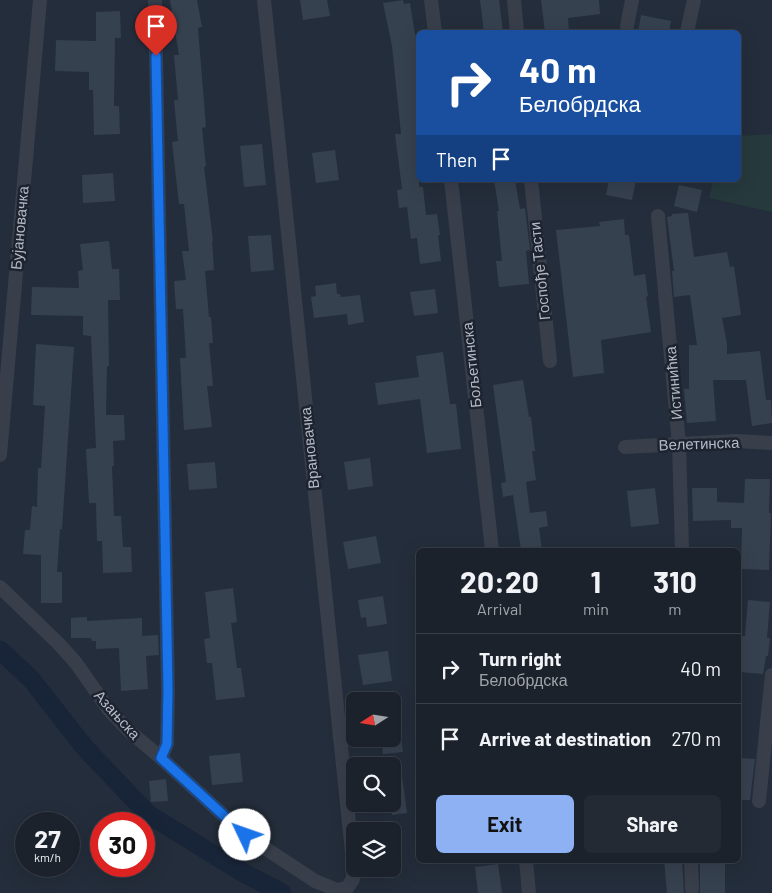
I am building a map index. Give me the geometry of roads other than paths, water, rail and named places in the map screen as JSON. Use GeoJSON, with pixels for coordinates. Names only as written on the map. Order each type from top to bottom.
{"type":"FeatureCollection","features":[{"type":"Feature","properties":{"kind":"street","name":"Бујановачка"},"geometry":{"type":"LineString","coordinates":[[0,455],[40,0]]}},
{"type":"Feature","properties":{"kind":"street"},"geometry":{"type":"LineString","coordinates":[[155,0],[168,690],[167,744],[161,758]]}},
{"type":"Feature","properties":{"kind":"street","name":"Врановачка"},"geometry":{"type":"LineString","coordinates":[[264,0],[353,862],[352,879],[348,890]]}},
{"type":"Feature","properties":{"kind":"street"},"geometry":{"type":"LineString","coordinates":[[431,0],[435,30]]}},
{"type":"Feature","properties":{"kind":"street"},"geometry":{"type":"LineString","coordinates":[[514,0],[517,30]]}},
{"type":"Feature","properties":{"kind":"street"},"geometry":{"type":"LineString","coordinates":[[627,26],[632,0]]}},
{"type":"Feature","properties":{"kind":"street"},"geometry":{"type":"LineString","coordinates":[[687,30],[694,0]]}},
{"type":"Feature","properties":{"kind":"street","name":"Бољетинска"},"geometry":{"type":"LineString","coordinates":[[451,182],[492,548]]}},
{"type":"Feature","properties":{"kind":"street","name":"Госпође Тасти"},"geometry":{"type":"LineString","coordinates":[[531,182],[550,361]]}},
{"type":"Feature","properties":{"kind":"street","name":"Истинићка"},"geometry":{"type":"LineString","coordinates":[[658,216],[679,444],[682,548]]}},
{"type":"Feature","properties":{"kind":"street","name":"Велетинска"},"geometry":{"type":"LineString","coordinates":[[626,447],[737,441],[772,443]]}},
{"type":"Feature","properties":{"kind":"street","name":"Азањска"},"geometry":{"type":"LineString","coordinates":[[0,587],[59,644],[76,663],[109,710],[128,730],[245,835],[315,881],[336,890],[348,890]]}},
{"type":"Feature","properties":{"kind":"street"},"geometry":{"type":"LineString","coordinates":[[759,801],[772,675]]}},
{"type":"Feature","properties":{"kind":"street"},"geometry":{"type":"LineString","coordinates":[[526,863],[529,893]]}},
{"type":"Feature","properties":{"kind":"street"},"geometry":{"type":"LineString","coordinates":[[691,863],[692,889]]}},
{"type":"Feature","properties":{"kind":"waterway"},"geometry":{"type":"LineString","coordinates":[[0,650],[31,679],[85,748],[148,814],[240,871],[282,893]]}}]}
